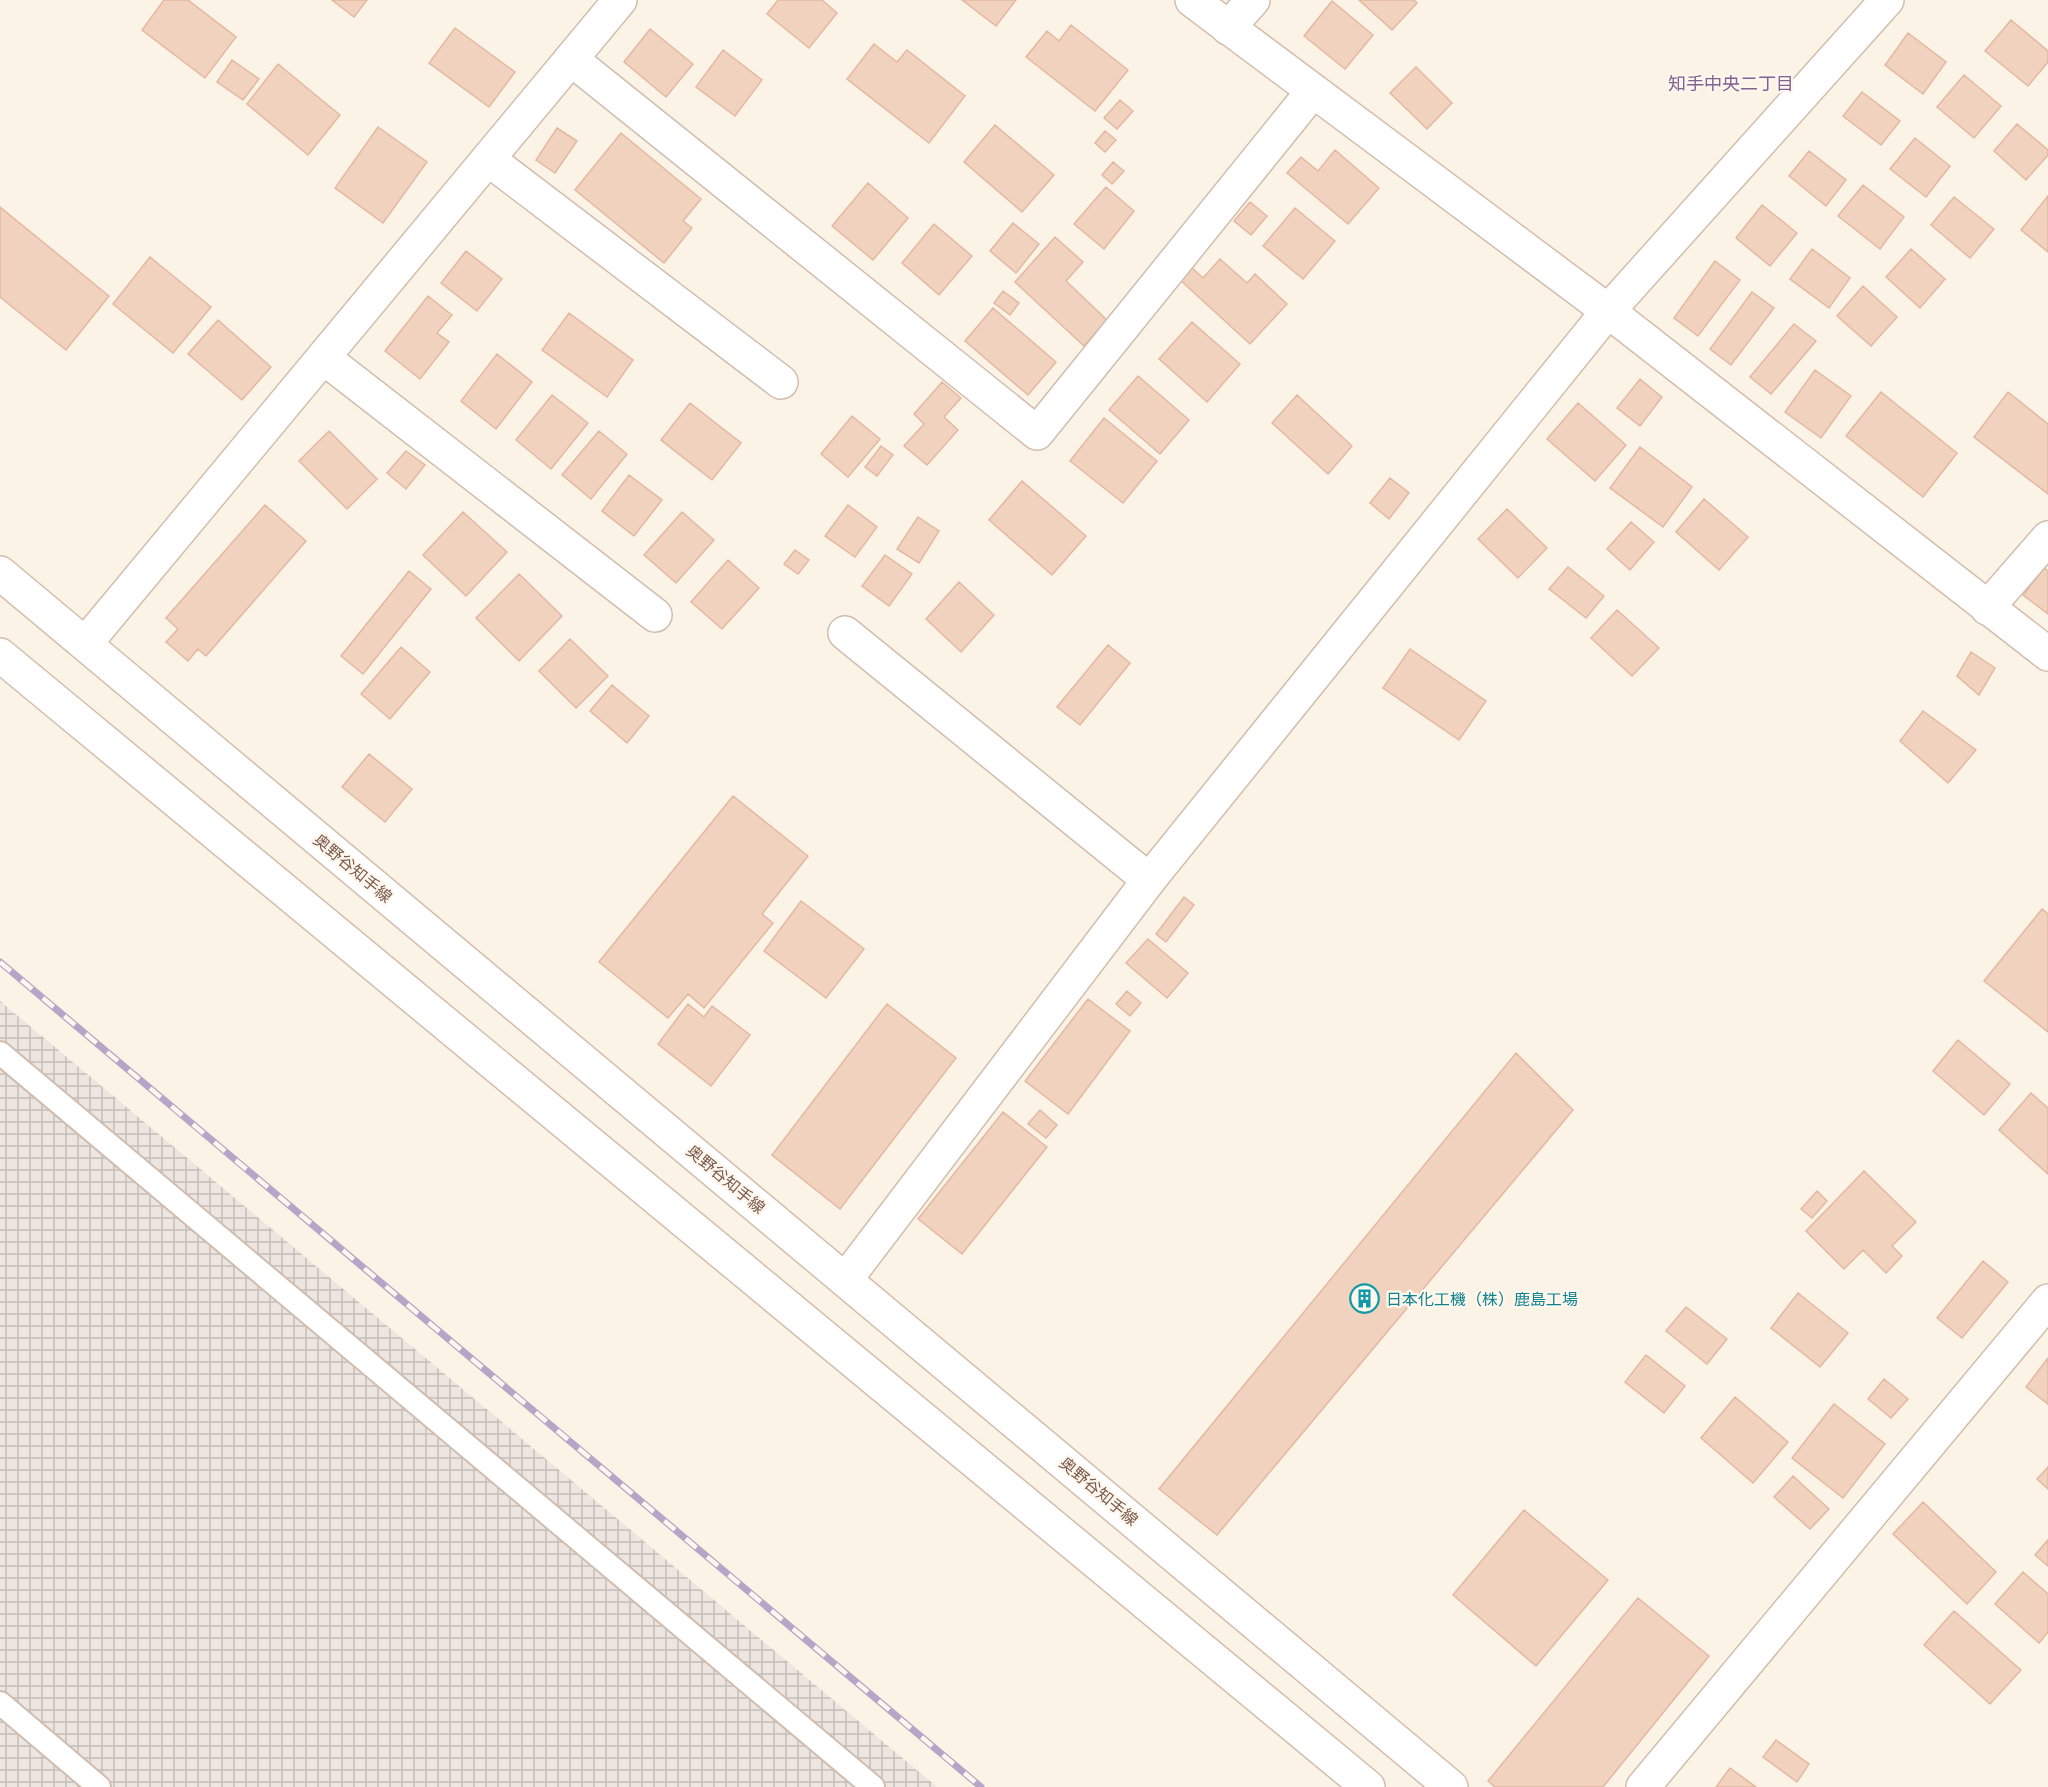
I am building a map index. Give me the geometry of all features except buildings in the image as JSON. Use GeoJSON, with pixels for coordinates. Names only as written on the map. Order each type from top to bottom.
{"type":"FeatureCollection","features":[{"type":"Feature","properties":{"kind":"street"},"geometry":{"type":"LineString","coordinates":[[85,644],[620,0]]}},
{"type":"Feature","properties":{"kind":"street"},"geometry":{"type":"LineString","coordinates":[[1192,0],[1608,311],[2048,654]]}},
{"type":"Feature","properties":{"kind":"street"},"geometry":{"type":"LineString","coordinates":[[1228,28],[1253,0]]}},
{"type":"Feature","properties":{"kind":"street"},"geometry":{"type":"LineString","coordinates":[[846,1279],[1149,880],[1608,311],[1887,0]]}},
{"type":"Feature","properties":{"kind":"street"},"geometry":{"type":"LineString","coordinates":[[571,60],[1037,433],[1312,91]]}},
{"type":"Feature","properties":{"kind":"street"},"geometry":{"type":"LineString","coordinates":[[488,159],[781,382]]}},
{"type":"Feature","properties":{"kind":"street"},"geometry":{"type":"LineString","coordinates":[[324,358],[655,615]]}},
{"type":"Feature","properties":{"kind":"street"},"geometry":{"type":"LineString","coordinates":[[1987,608],[2048,538]]}},
{"type":"Feature","properties":{"kind":"street","name":"奥野谷知手線"},"geometry":{"type":"LineString","coordinates":[[0,573],[1451,1787]]}},
{"type":"Feature","properties":{"kind":"street"},"geometry":{"type":"LineString","coordinates":[[845,633],[1149,880]]}},
{"type":"Feature","properties":{"kind":"street"},"geometry":{"type":"LineString","coordinates":[[0,655],[1368,1787]]}},
{"type":"Feature","properties":{"kind":"street"},"geometry":{"type":"LineString","coordinates":[[1643,1787],[2048,1301]]}},
{"type":"Feature","properties":{"kind":"lane"},"geometry":{"type":"LineString","coordinates":[[0,1053],[873,1787]]}},
{"type":"Feature","properties":{"kind":"lane"},"geometry":{"type":"LineString","coordinates":[[0,1703],[99,1787]]}},
{"type":"Feature","properties":{"kind":"shaded area"},"geometry":{"type":"Polygon","coordinates":[[[0,1001],[937,1787],[0,1787],[0,1001]]]}},
{"type":"Feature","properties":{"kind":"railway"},"geometry":{"type":"LineString","coordinates":[[0,962],[981,1787]]}},
{"type":"Feature","properties":{"kind":"place","name":"日本化工機（株）鹿島工場"},"geometry":{"type":"Point","coordinates":[1365,1299]}},
{"type":"Feature","properties":{"kind":"district","name":"知手中央二丁目"},"geometry":{"type":"Point","coordinates":[1731,84]}}]}
